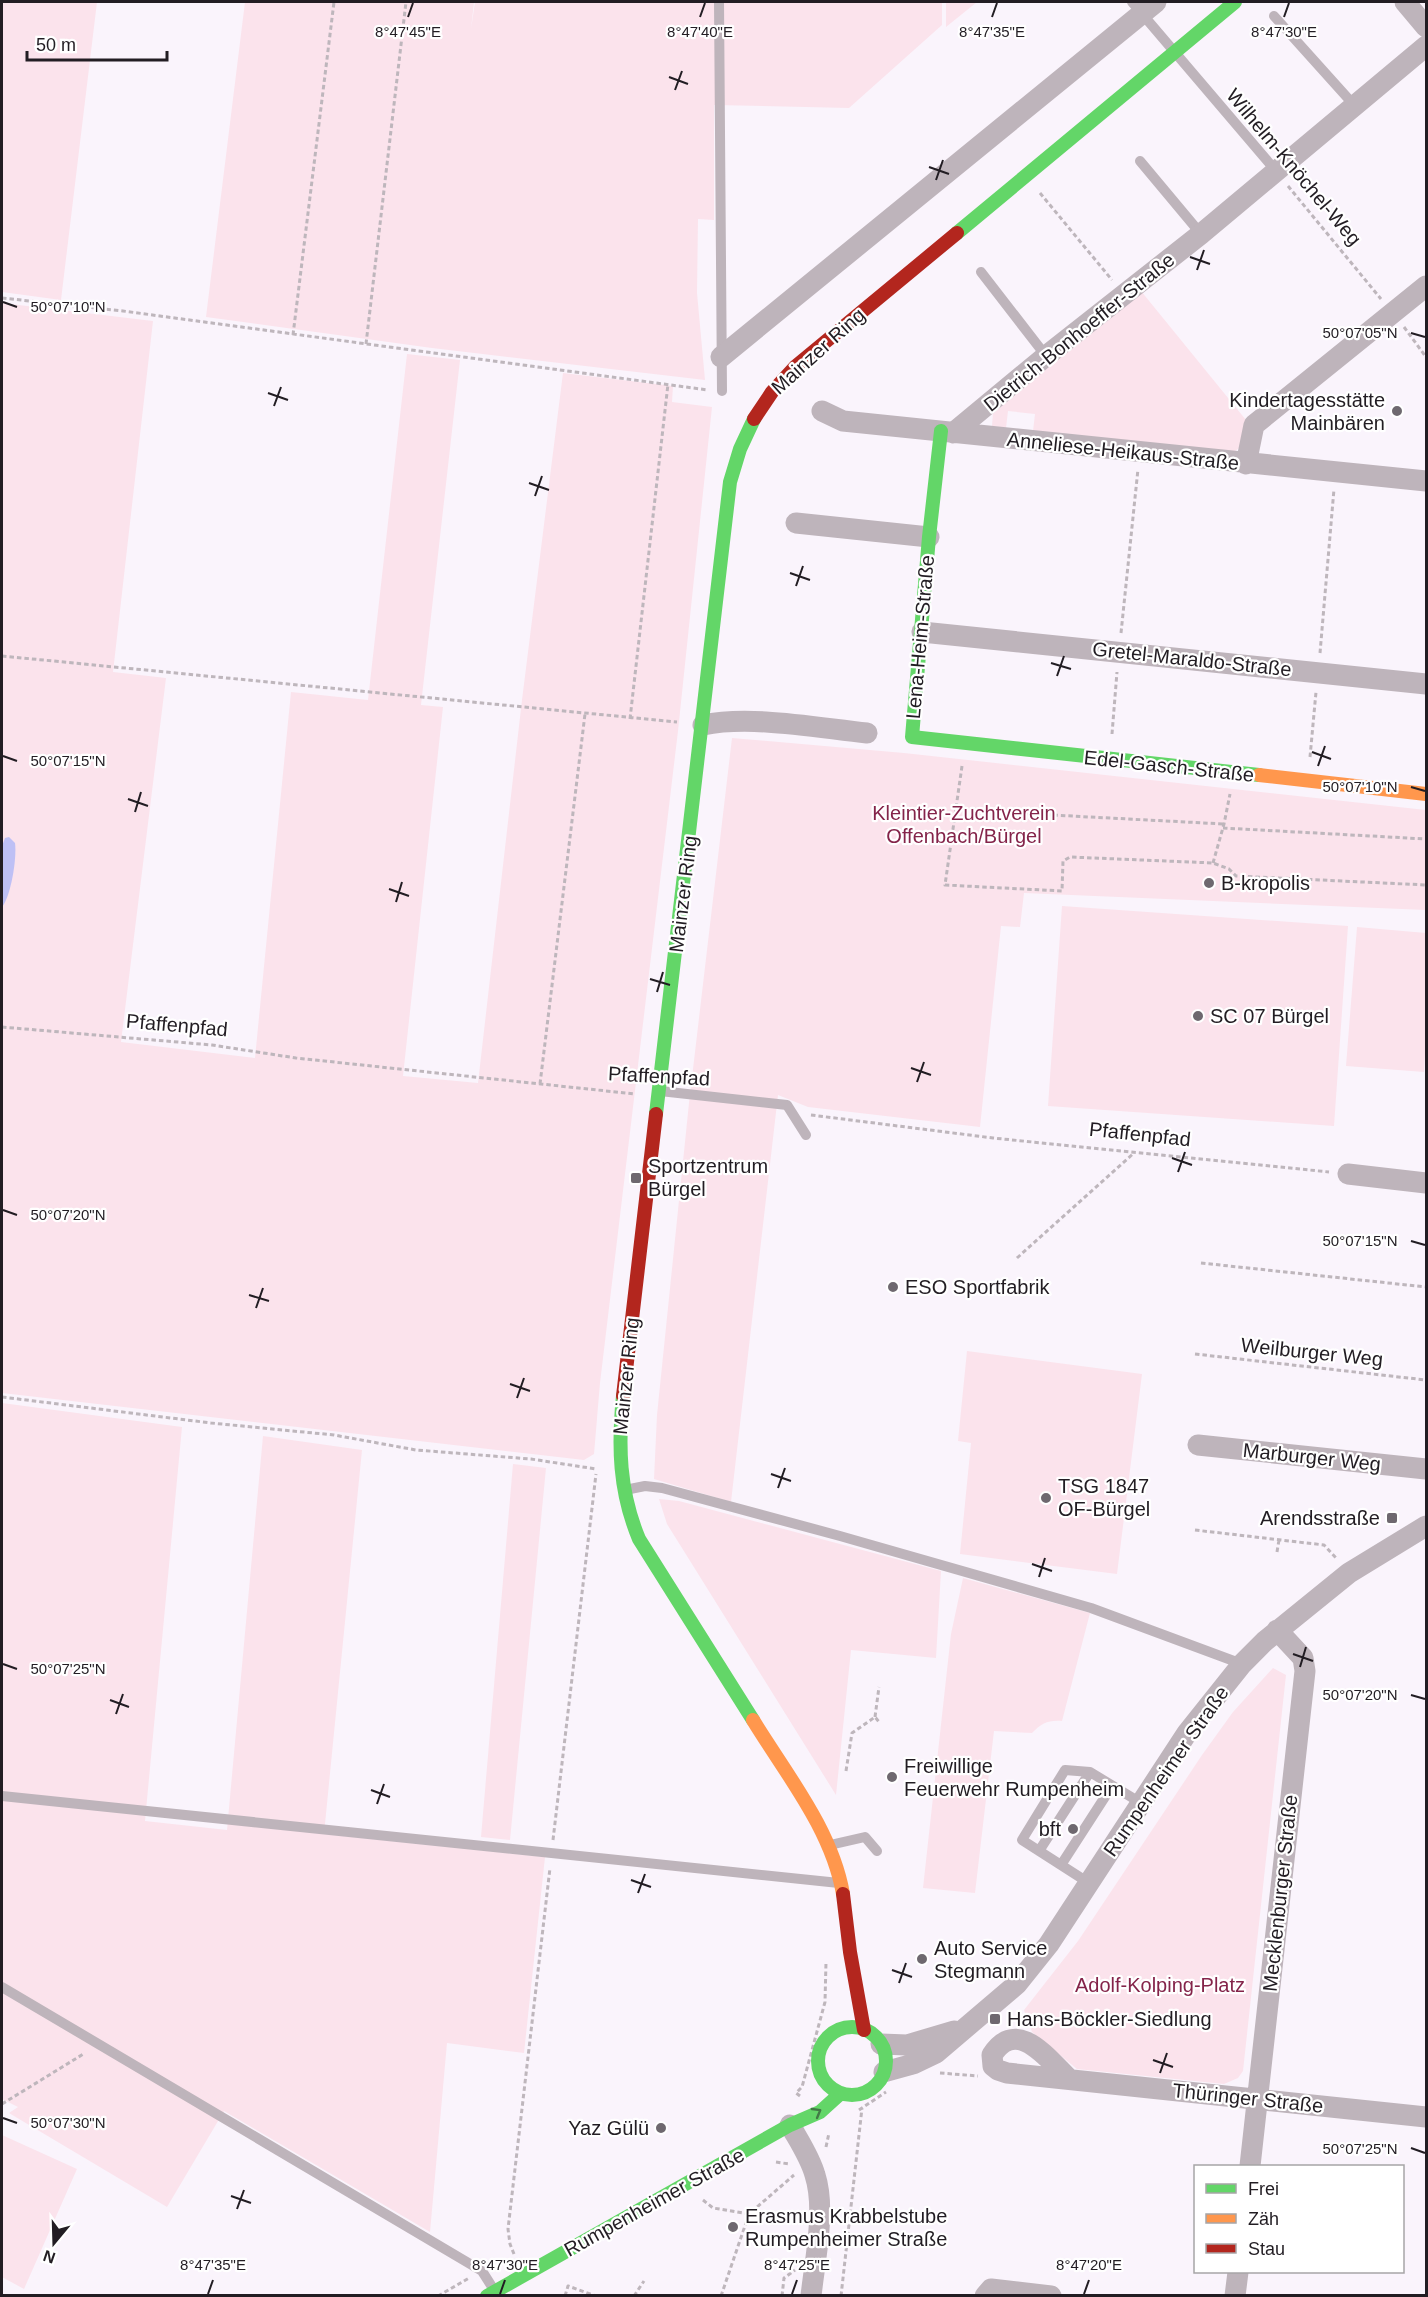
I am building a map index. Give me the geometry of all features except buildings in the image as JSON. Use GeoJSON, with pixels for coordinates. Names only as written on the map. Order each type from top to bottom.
{"type":"FeatureCollection","features":[{"type":"Feature","properties":{"kind":"street","name":"Mainzer Ring"},"geometry":{"type":"LineString","coordinates":[[864,2030],[850,1950],[843,1884],[829,1845],[656,1568],[633,1526],[622,1490],[618,1465],[620,1425],[703,725],[725,514],[736,460],[753,419],[766,398],[795,367],[1235,2]]}},
{"type":"Feature","properties":{"kind":"street"},"geometry":{"type":"LineString","coordinates":[[1405,2],[1426,27]]}},
{"type":"Feature","properties":{"kind":"street"},"geometry":{"type":"LineString","coordinates":[[721,357],[1143,5]]}},
{"type":"Feature","properties":{"kind":"street","name":"Dietrich-Bonhoeffer-Straße"},"geometry":{"type":"LineString","coordinates":[[947,432],[1125,296],[1426,46]]}},
{"type":"Feature","properties":{"kind":"street"},"geometry":{"type":"LineString","coordinates":[[1246,464],[1254,425],[1426,286]]}},
{"type":"Feature","properties":{"kind":"street","name":"Anneliese-Heikaus-Straße"},"geometry":{"type":"LineString","coordinates":[[822,411],[843,421],[1426,481]]}},
{"type":"Feature","properties":{"kind":"street","name":"Lena-Heim-Straße"},"geometry":{"type":"LineString","coordinates":[[912,737],[929,537],[947,432]]}},
{"type":"Feature","properties":{"kind":"street","name":"Lena-Heim-Straße"},"geometry":{"type":"LineString","coordinates":[[796,523],[929,537]]}},
{"type":"Feature","properties":{"kind":"street","name":"Gretel-Maraldo-Straße"},"geometry":{"type":"LineString","coordinates":[[922,632],[1426,684]]}},
{"type":"Feature","properties":{"kind":"street"},"geometry":{"type":"LineString","coordinates":[[703,725],[716,722],[763,722],[867,733]]}},
{"type":"Feature","properties":{"kind":"street","name":"Edel-Gasch-Straße"},"geometry":{"type":"LineString","coordinates":[[912,737],[1426,794]]}},
{"type":"Feature","properties":{"kind":"street"},"geometry":{"type":"LineString","coordinates":[[1348,1174],[1426,1183]]}},
{"type":"Feature","properties":{"kind":"street","name":"Marburger Weg"},"geometry":{"type":"LineString","coordinates":[[1198,1445],[1426,1469]]}},
{"type":"Feature","properties":{"kind":"street","name":"Rumpenheimer Straße"},"geometry":{"type":"LineString","coordinates":[[491,2293],[790,2125],[820,2112],[841,2093],[855,2095],[867,2091],[936,2053],[996,2003],[1023,1977],[1049,1944],[1187,1733],[1242,1664],[1277,1630],[1349,1573],[1426,1526]]}},
{"type":"Feature","properties":{"kind":"street","name":"Mecklenburger Straße"},"geometry":{"type":"LineString","coordinates":[[1250,2165],[1305,1671],[1303,1659],[1277,1630]]}},
{"type":"Feature","properties":{"kind":"street","name":"Mainzer Ring"},"geometry":{"type":"LineString","coordinates":[[842,1994],[850,1950]]}},
{"type":"Feature","properties":{"kind":"street"},"geometry":{"type":"LineString","coordinates":[[835,2032],[839,2013]]}},
{"type":"Feature","properties":{"kind":"street"},"geometry":{"type":"LineString","coordinates":[[841,2093],[828,2085],[820,2073],[818,2063],[821,2048],[830,2035],[852,2027],[873,2035],[881,2044],[885,2056],[885,2082]]}},
{"type":"Feature","properties":{"kind":"street","name":"Rumpenheimer Straße"},"geometry":{"type":"LineString","coordinates":[[881,2044],[907,2045],[966,2028]]}},
{"type":"Feature","properties":{"kind":"street"},"geometry":{"type":"LineString","coordinates":[[1011,2038],[1019,2038],[1029,2042],[1069,2079],[998,2070],[991,2061],[992,2055],[997,2047],[1011,2038]]}},
{"type":"Feature","properties":{"kind":"street"},"geometry":{"type":"LineString","coordinates":[[811,2295],[819,2206],[818,2184],[804,2167],[790,2125],[820,2073]]}},
{"type":"Feature","properties":{"kind":"street","name":"Thüringer Straße"},"geometry":{"type":"LineString","coordinates":[[1069,2079],[1426,2117]]}},
{"type":"Feature","properties":{"kind":"street"},"geometry":{"type":"LineString","coordinates":[[1235,2295],[1238,2273]]}},
{"type":"Feature","properties":{"kind":"street"},"geometry":{"type":"LineString","coordinates":[[985,2295],[991,2289],[1051,2295]]}},
{"type":"Feature","properties":{"kind":"lane"},"geometry":{"type":"LineString","coordinates":[[719,2],[722,391]]}},
{"type":"Feature","properties":{"kind":"lane","name":"Wilhelm-Knöchel-Weg"},"geometry":{"type":"LineString","coordinates":[[1143,5],[1174,52],[1276,171]]}},
{"type":"Feature","properties":{"kind":"lane"},"geometry":{"type":"LineString","coordinates":[[1274,16],[1354,105]]}},
{"type":"Feature","properties":{"kind":"lane"},"geometry":{"type":"LineString","coordinates":[[1140,161],[1201,234]]}},
{"type":"Feature","properties":{"kind":"lane"},"geometry":{"type":"LineString","coordinates":[[981,272],[1046,356]]}},
{"type":"Feature","properties":{"kind":"lane","name":"Pfaffenpfad"},"geometry":{"type":"LineString","coordinates":[[659,1091],[787,1105]]}},
{"type":"Feature","properties":{"kind":"lane"},"geometry":{"type":"LineString","coordinates":[[787,1105],[806,1135]]}},
{"type":"Feature","properties":{"kind":"lane"},"geometry":{"type":"LineString","coordinates":[[622,1490],[645,1486],[662,1488],[840,1536],[1091,1608],[1242,1664]]}},
{"type":"Feature","properties":{"kind":"lane"},"geometry":{"type":"LineString","coordinates":[[1089,1883],[1022,1840],[1065,1770],[1090,1772],[1141,1803]]}},
{"type":"Feature","properties":{"kind":"lane"},"geometry":{"type":"LineString","coordinates":[[1039,1851],[1090,1772]]}},
{"type":"Feature","properties":{"kind":"lane"},"geometry":{"type":"LineString","coordinates":[[1061,1865],[1112,1786]]}},
{"type":"Feature","properties":{"kind":"lane"},"geometry":{"type":"LineString","coordinates":[[2,1796],[843,1884]]}},
{"type":"Feature","properties":{"kind":"lane"},"geometry":{"type":"LineString","coordinates":[[829,1845],[865,1837],[877,1851]]}},
{"type":"Feature","properties":{"kind":"lane"},"geometry":{"type":"LineString","coordinates":[[2,1987],[482,2271],[491,2293]]}},
{"type":"Feature","properties":{"kind":"path"},"geometry":{"type":"LineString","coordinates":[[293,335],[334,2]]}},
{"type":"Feature","properties":{"kind":"path"},"geometry":{"type":"LineString","coordinates":[[366,344],[406,2]]}},
{"type":"Feature","properties":{"kind":"path","name":"Wilhelm-Knöchel-Weg"},"geometry":{"type":"LineString","coordinates":[[1276,171],[1394,314],[1426,357]]}},
{"type":"Feature","properties":{"kind":"path"},"geometry":{"type":"LineString","coordinates":[[1026,176],[1125,296]]}},
{"type":"Feature","properties":{"kind":"path"},"geometry":{"type":"LineString","coordinates":[[2,298],[123,311],[722,391]]}},
{"type":"Feature","properties":{"kind":"path"},"geometry":{"type":"LineString","coordinates":[[630,719],[668,384]]}},
{"type":"Feature","properties":{"kind":"path"},"geometry":{"type":"LineString","coordinates":[[1110,760],[1140,451]]}},
{"type":"Feature","properties":{"kind":"path"},"geometry":{"type":"LineString","coordinates":[[1307,780],[1335,472]]}},
{"type":"Feature","properties":{"kind":"path"},"geometry":{"type":"LineString","coordinates":[[2,656],[654,721]]}},
{"type":"Feature","properties":{"kind":"path"},"geometry":{"type":"LineString","coordinates":[[540,1084],[585,714]]}},
{"type":"Feature","properties":{"kind":"path"},"geometry":{"type":"LineString","coordinates":[[630,719],[703,725]]}},
{"type":"Feature","properties":{"kind":"path"},"geometry":{"type":"LineString","coordinates":[[964,744],[945,885],[1062,891],[1064,861],[1070,857],[1214,863],[1229,869],[1236,876],[1426,885]]}},
{"type":"Feature","properties":{"kind":"path"},"geometry":{"type":"LineString","coordinates":[[1214,863],[1224,826],[1234,772]]}},
{"type":"Feature","properties":{"kind":"path"},"geometry":{"type":"LineString","coordinates":[[956,810],[1426,839]]}},
{"type":"Feature","properties":{"kind":"path","name":"Pfaffenpfad"},"geometry":{"type":"LineString","coordinates":[[2,1027],[212,1045],[296,1058],[632,1095],[659,1091]]}},
{"type":"Feature","properties":{"kind":"path","name":"Pfaffenpfad"},"geometry":{"type":"LineString","coordinates":[[787,1105],[812,1116],[993,1138],[1348,1174]]}},
{"type":"Feature","properties":{"kind":"path"},"geometry":{"type":"LineString","coordinates":[[1017,1258],[1135,1152]]}},
{"type":"Feature","properties":{"kind":"path"},"geometry":{"type":"LineString","coordinates":[[1202,1263],[1426,1287]]}},
{"type":"Feature","properties":{"kind":"path","name":"Weilburger Weg"},"geometry":{"type":"LineString","coordinates":[[1195,1354],[1426,1380]]}},
{"type":"Feature","properties":{"kind":"path"},"geometry":{"type":"LineString","coordinates":[[2,1397],[211,1423],[334,1435],[416,1450],[531,1459],[596,1469],[618,1465]]}},
{"type":"Feature","properties":{"kind":"path"},"geometry":{"type":"LineString","coordinates":[[523,2275],[510,2244],[508,2229],[596,1469]]}},
{"type":"Feature","properties":{"kind":"path"},"geometry":{"type":"LineString","coordinates":[[1195,1530],[1324,1545],[1349,1573]]}},
{"type":"Feature","properties":{"kind":"path"},"geometry":{"type":"LineString","coordinates":[[1277,1552],[1279,1540]]}},
{"type":"Feature","properties":{"kind":"path"},"geometry":{"type":"LineString","coordinates":[[879,1687],[875,1717],[879,1722]]}},
{"type":"Feature","properties":{"kind":"path"},"geometry":{"type":"LineString","coordinates":[[846,1771],[852,1733],[875,1717]]}},
{"type":"Feature","properties":{"kind":"path"},"geometry":{"type":"LineString","coordinates":[[806,2095],[796,2093],[802,2087],[825,2002],[826,1955]]}},
{"type":"Feature","properties":{"kind":"path"},"geometry":{"type":"LineString","coordinates":[[2,2104],[99,2044]]}},
{"type":"Feature","properties":{"kind":"path"},"geometry":{"type":"LineString","coordinates":[[937,2071],[943,2075],[981,2076],[998,2070]]}},
{"type":"Feature","properties":{"kind":"path"},"geometry":{"type":"LineString","coordinates":[[853,2113],[862,2108],[885,2082]]}},
{"type":"Feature","properties":{"kind":"path"},"geometry":{"type":"LineString","coordinates":[[841,2295],[862,2108]]}},
{"type":"Feature","properties":{"kind":"path"},"geometry":{"type":"LineString","coordinates":[[721,2295],[749,2214],[826,2147],[834,2124],[820,2112]]}},
{"type":"Feature","properties":{"kind":"path"},"geometry":{"type":"LineString","coordinates":[[770,2165],[777,2161],[804,2167]]}},
{"type":"Feature","properties":{"kind":"path"},"geometry":{"type":"LineString","coordinates":[[800,2180],[804,2167]]}},
{"type":"Feature","properties":{"kind":"path"},"geometry":{"type":"LineString","coordinates":[[687,2184],[713,2208],[749,2214]]}},
{"type":"Feature","properties":{"kind":"path"},"geometry":{"type":"LineString","coordinates":[[705,2202],[714,2196]]}},
{"type":"Feature","properties":{"kind":"path"},"geometry":{"type":"LineString","coordinates":[[782,2295],[784,2278],[802,2264]]}},
{"type":"Feature","properties":{"kind":"path"},"geometry":{"type":"LineString","coordinates":[[634,2295],[644,2281]]}},
{"type":"Feature","properties":{"kind":"path"},"geometry":{"type":"LineString","coordinates":[[565,2295],[568,2286],[596,2295]]}},
{"type":"Feature","properties":{"kind":"green space"},"geometry":{"type":"Polygon","coordinates":[[[2,2],[97,2],[61,300],[2,292],[2,2]]]}},
{"type":"Feature","properties":{"kind":"green space"},"geometry":{"type":"Polygon","coordinates":[[[245,2],[474,2],[471,29],[475,2],[942,2],[942,25],[849,108],[714,105],[714,220],[698,219],[697,293],[705,380],[432,348],[206,317],[245,2]]]}},
{"type":"Feature","properties":{"kind":"green space"},"geometry":{"type":"Polygon","coordinates":[[[946,2],[977,2],[946,27],[946,2]]]}},
{"type":"Feature","properties":{"kind":"green space"},"geometry":{"type":"Polygon","coordinates":[[[1141,291],[1246,420],[1244,444],[1234,452],[1033,431],[1035,414],[1008,411],[1006,428],[992,426],[993,413],[1141,291]]]}},
{"type":"Feature","properties":{"kind":"green space"},"geometry":{"type":"Polygon","coordinates":[[[2,303],[153,321],[113,672],[166,678],[121,1042],[255,1058],[291,692],[368,700],[407,354],[460,360],[421,705],[443,707],[403,1076],[478,1083],[522,700],[563,373],[673,386],[672,402],[712,407],[678,731],[600,1383],[594,1454],[584,1460],[2,1393],[2,303]]]}},
{"type":"Feature","properties":{"kind":"green space","name":"Kleintier-Zuchtverein Offenbach/Bürgel"},"geometry":{"type":"Polygon","coordinates":[[[732,738],[904,753],[1426,810],[1426,910],[1024,893],[1020,927],[1001,926],[980,1127],[808,1107],[778,1095],[731,1502],[654,1479],[657,1415],[689,1103],[732,738]]]}},
{"type":"Feature","properties":{"kind":"green space","name":"SC 07 Bürgel"},"geometry":{"type":"Polygon","coordinates":[[[1062,906],[1348,926],[1334,1126],[1048,1106],[1062,906]]]}},
{"type":"Feature","properties":{"kind":"green space"},"geometry":{"type":"Polygon","coordinates":[[[1357,927],[1426,933],[1424,1072],[1346,1066],[1357,927]]]}},
{"type":"Feature","properties":{"kind":"green space","name":"TSG 1847 OF-Bürgel"},"geometry":{"type":"Polygon","coordinates":[[[967,1351],[1142,1374],[1117,1574],[960,1554],[971,1443],[958,1441],[967,1351]]]}},
{"type":"Feature","properties":{"kind":"green space"},"geometry":{"type":"Polygon","coordinates":[[[2,1403],[182,1427],[145,1821],[227,1830],[263,1436],[362,1450],[324,1834],[545,1857],[524,2053],[447,2043],[430,2232],[224,2111],[167,2207],[9,2113],[18,2107],[2,2099],[2,1403]]]}},
{"type":"Feature","properties":{"kind":"green space"},"geometry":{"type":"Polygon","coordinates":[[[513,1464],[546,1468],[510,1840],[481,1837],[513,1464]]]}},
{"type":"Feature","properties":{"kind":"green space"},"geometry":{"type":"Polygon","coordinates":[[[659,1499],[679,1501],[941,1571],[936,1658],[851,1650],[836,1795],[667,1524],[659,1499]]]}},
{"type":"Feature","properties":{"kind":"green space"},"geometry":{"type":"Polygon","coordinates":[[[963,1578],[1090,1613],[1062,1721],[1046,1723],[1032,1733],[994,1731],[975,1893],[923,1888],[951,1634],[963,1578]]]}},
{"type":"Feature","properties":{"kind":"green space","name":"Adolf-Kolping-Platz"},"geometry":{"type":"Polygon","coordinates":[[[1273,1668],[1286,1675],[1243,2071],[1238,2078],[1224,2084],[1077,2069],[1032,2032],[1024,2010],[1078,1941],[1233,1712],[1273,1668]]]}},
{"type":"Feature","properties":{"kind":"green space"},"geometry":{"type":"Polygon","coordinates":[[[2,2135],[77,2169],[24,2289],[2,2277],[2,2135]]]}},
{"type":"Feature","properties":{"kind":"water"},"geometry":{"type":"Polygon","coordinates":[[[9,837],[15,843],[15,858],[11,886],[2,907],[2,846],[5,838],[9,837]]]}},
{"type":"Feature","properties":{"kind":"traffic: fast"},"geometry":{"type":"LineString","coordinates":[[957,233],[1235,2]]}},
{"type":"Feature","properties":{"kind":"traffic: fast"},"geometry":{"type":"LineString","coordinates":[[656,1114],[730,482],[740,449],[754,419]]}},
{"type":"Feature","properties":{"kind":"traffic: fast"},"geometry":{"type":"LineString","coordinates":[[941,431],[929,537],[912,737],[1259,775]]}},
{"type":"Feature","properties":{"kind":"traffic: fast"},"geometry":{"type":"LineString","coordinates":[[623,1396],[621,1451],[624,1486],[632,1521],[639,1539],[753,1720]]}},
{"type":"Feature","properties":{"kind":"traffic: fast"},"geometry":{"type":"LineString","coordinates":[[852,2027],[865,2030],[876,2037],[883,2048],[886,2061],[883,2074],[876,2085],[865,2092],[852,2095],[839,2092],[828,2085],[821,2074],[818,2061],[821,2048],[828,2037],[839,2030],[852,2027]]}},
{"type":"Feature","properties":{"kind":"traffic: fast"},"geometry":{"type":"LineString","coordinates":[[487,2296],[790,2125],[820,2112],[841,2093]]}},
{"type":"Feature","properties":{"kind":"traffic: slow"},"geometry":{"type":"LineString","coordinates":[[1259,775],[1426,794]]}},
{"type":"Feature","properties":{"kind":"traffic: slow"},"geometry":{"type":"LineString","coordinates":[[753,1720],[818,1825],[829,1847],[843,1894]]}},
{"type":"Feature","properties":{"kind":"traffic: jam"},"geometry":{"type":"LineString","coordinates":[[754,419],[772,392],[795,367],[957,233]]}},
{"type":"Feature","properties":{"kind":"traffic: jam"},"geometry":{"type":"LineString","coordinates":[[623,1396],[656,1114]]}},
{"type":"Feature","properties":{"kind":"traffic: jam"},"geometry":{"type":"LineString","coordinates":[[843,1894],[850,1952],[864,2030]]}},
{"type":"Feature","properties":{"kind":"place","name":"Kindertagesstätte Mainbären"},"geometry":{"type":"Point","coordinates":[1397,411]}},
{"type":"Feature","properties":{"kind":"place","name":"B-kropolis"},"geometry":{"type":"Point","coordinates":[1209,883]}},
{"type":"Feature","properties":{"kind":"place","name":"SC 07 Bürgel"},"geometry":{"type":"Point","coordinates":[1198,1016]}},
{"type":"Feature","properties":{"kind":"place","name":"Sportzentrum Bürgel"},"geometry":{"type":"Point","coordinates":[636,1178]}},
{"type":"Feature","properties":{"kind":"place","name":"ESO Sportfabrik"},"geometry":{"type":"Point","coordinates":[893,1287]}},
{"type":"Feature","properties":{"kind":"place","name":"TSG 1847 OF-Bürgel"},"geometry":{"type":"Point","coordinates":[1046,1498]}},
{"type":"Feature","properties":{"kind":"place","name":"Arendsstraße"},"geometry":{"type":"Point","coordinates":[1392,1518]}},
{"type":"Feature","properties":{"kind":"place","name":"Freiwillige Feuerwehr Rumpenheim"},"geometry":{"type":"Point","coordinates":[892,1777]}},
{"type":"Feature","properties":{"kind":"place","name":"bft"},"geometry":{"type":"Point","coordinates":[1073,1829]}},
{"type":"Feature","properties":{"kind":"place","name":"Auto Service Stegmann"},"geometry":{"type":"Point","coordinates":[922,1959]}},
{"type":"Feature","properties":{"kind":"place","name":"Hans-Böckler-Siedlung"},"geometry":{"type":"Point","coordinates":[995,2019]}},
{"type":"Feature","properties":{"kind":"place","name":"Yaz Gülü"},"geometry":{"type":"Point","coordinates":[661,2128]}},
{"type":"Feature","properties":{"kind":"place","name":"Erasmus Krabbelstube Rumpenheimer Straße"},"geometry":{"type":"Point","coordinates":[733,2227]}}]}
